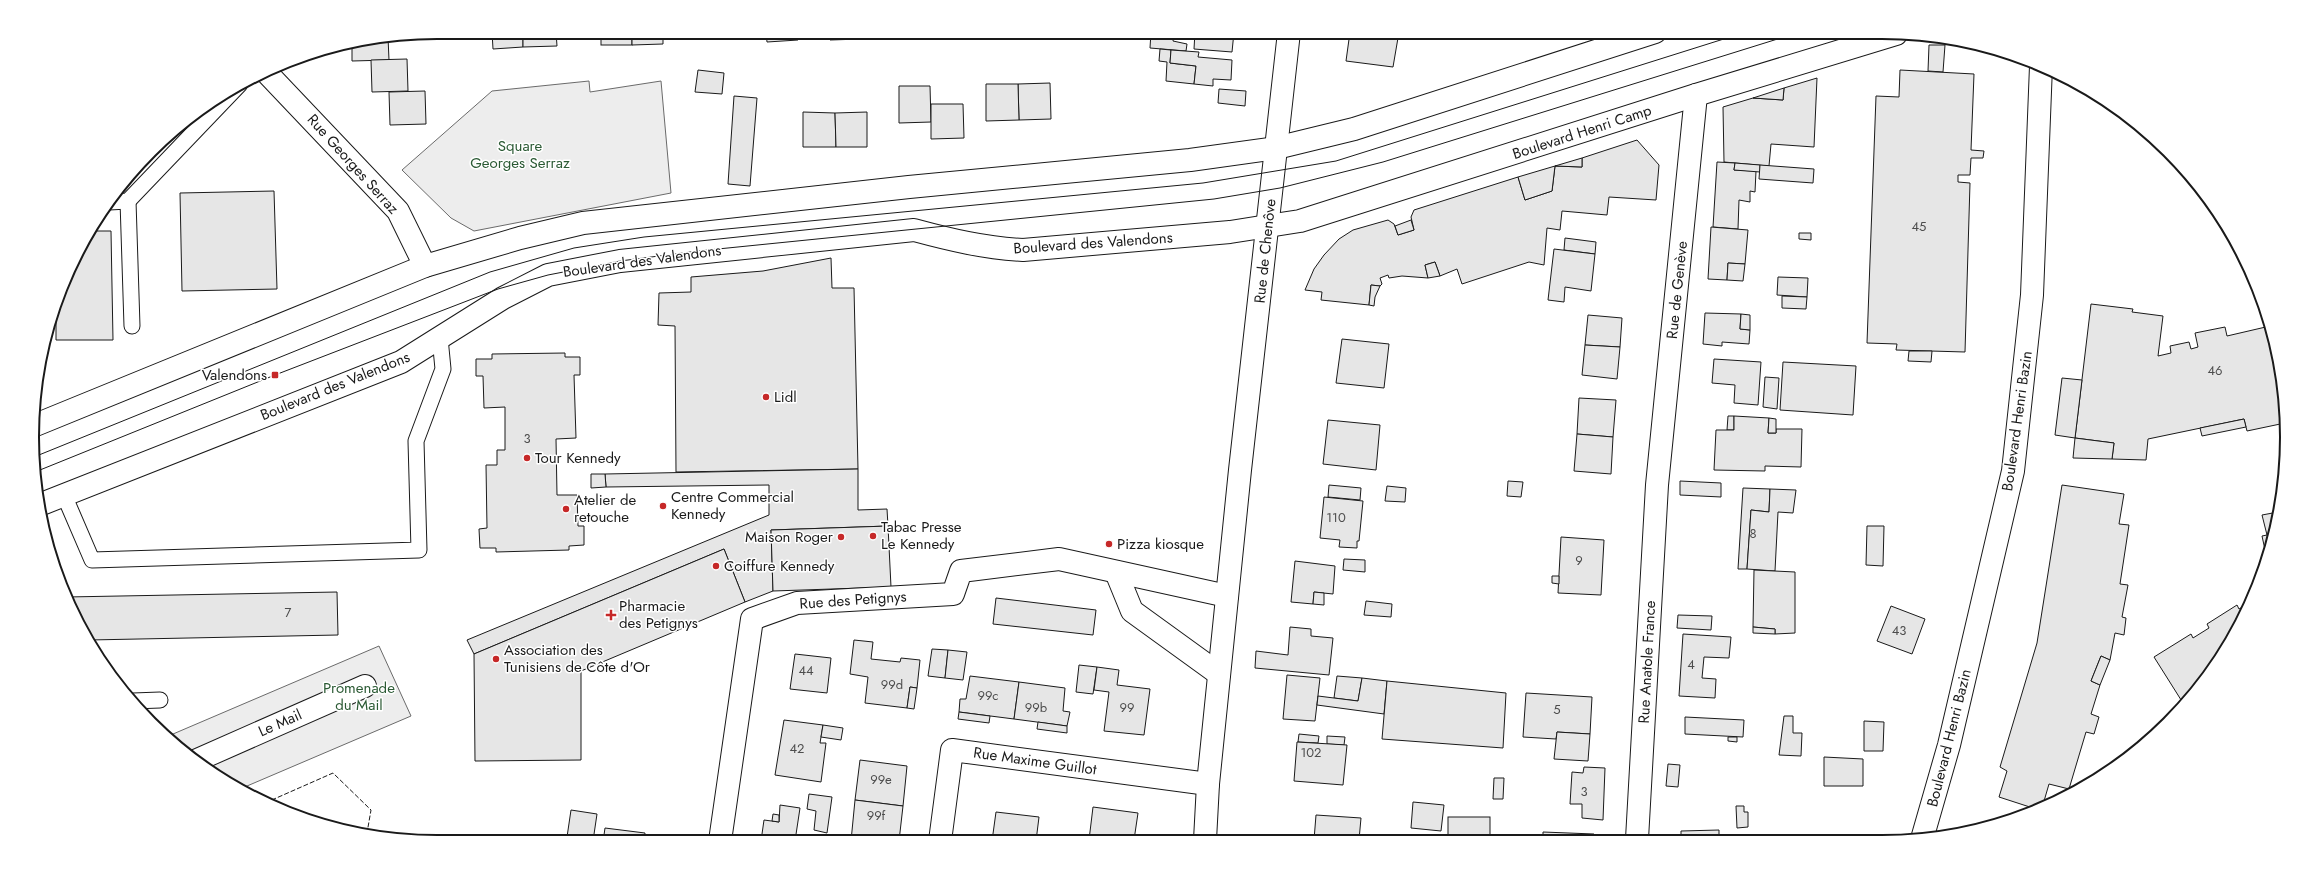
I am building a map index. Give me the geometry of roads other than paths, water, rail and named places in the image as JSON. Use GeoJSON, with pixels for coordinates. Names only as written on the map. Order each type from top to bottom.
{"type":"FeatureCollection","features":[{"type":"Feature","properties":{"kind":"street","name":"Rue de Chenôve"},"geometry":{"type":"LineString","coordinates":[[1227,596],[1288,39]]}},
{"type":"Feature","properties":{"kind":"street"},"geometry":{"type":"LineString","coordinates":[[40,423],[425,266],[520,238],[583,223],[893,189],[1206,158],[1276,148],[1354,129],[1633,39]]}},
{"type":"Feature","properties":{"kind":"street","name":"Boulevard Henri Camp"},"geometry":{"type":"LineString","coordinates":[[1267,227],[1332,212],[1696,95],[1880,39]]}},
{"type":"Feature","properties":{"kind":"street","name":"Boulevard Henri Bazin"},"geometry":{"type":"LineString","coordinates":[[1924,833],[1949,745],[2013,471],[2032,295],[2041,72]]}},
{"type":"Feature","properties":{"kind":"street","name":"Rue Georges Serraz"},"geometry":{"type":"LineString","coordinates":[[270,76],[398,210],[425,266]]}},
{"type":"Feature","properties":{"kind":"street","name":"Rue de Genève"},"geometry":{"type":"LineString","coordinates":[[1657,485],[1696,95]]}},
{"type":"Feature","properties":{"kind":"street","name":"Boulevard des Valendons"},"geometry":{"type":"LineString","coordinates":[[45,503],[401,362],[503,298],[548,275],[620,261],[914,230],[953,241],[991,248],[1023,250],[1230,232],[1267,227]]}},
{"type":"Feature","properties":{"kind":"street","name":"Rue Anatole France"},"geometry":{"type":"LineString","coordinates":[[1638,835],[1657,485]]}},
{"type":"Feature","properties":{"kind":"street","name":"Rue des Petignys"},"geometry":{"type":"LineString","coordinates":[[721,835],[752,619],[797,603],[953,594],[962,571],[1059,559],[1227,596]]}},
{"type":"Feature","properties":{"kind":"street"},"geometry":{"type":"LineString","coordinates":[[1116,572],[1132,610],[1219,674]]}},
{"type":"Feature","properties":{"kind":"street"},"geometry":{"type":"LineString","coordinates":[[1205,835],[1208,784],[1227,596]]}},
{"type":"Feature","properties":{"kind":"street","name":"Le Mail"},"geometry":{"type":"LineString","coordinates":[[202,758],[365,686]]}},
{"type":"Feature","properties":{"kind":"street","name":"Rue Maxime Guillot"},"geometry":{"type":"LineString","coordinates":[[941,835],[952,750],[1208,784]]}},
{"type":"Feature","properties":{"kind":"lane"},"geometry":{"type":"LineString","coordinates":[[116,202],[128,201],[224,101]]}},
{"type":"Feature","properties":{"kind":"lane"},"geometry":{"type":"LineString","coordinates":[[128,201],[132,326]]}},
{"type":"Feature","properties":{"kind":"lane"},"geometry":{"type":"LineString","coordinates":[[64,495],[92,560],[419,550],[416,442],[443,369],[440,338]]}},
{"type":"Feature","properties":{"kind":"lane"},"geometry":{"type":"LineString","coordinates":[[140,701],[160,700]]}},
{"type":"Feature","properties":{"kind":"tram line"},"geometry":{"type":"LineString","coordinates":[[40,455],[490,272],[574,248],[644,237],[1203,183],[1336,161],[1724,39]]}},
{"type":"Feature","properties":{"kind":"tram line"},"geometry":{"type":"LineString","coordinates":[[41,470],[275,375],[498,289],[548,275],[620,261],[698,251],[1214,199],[1280,188],[1383,162],[1778,39]]}},
{"type":"Feature","properties":{"kind":"place","name":"Valendons"},"geometry":{"type":"Point","coordinates":[275,375]}},
{"type":"Feature","properties":{"kind":"place","name":"Lidl"},"geometry":{"type":"Point","coordinates":[766,397]}},
{"type":"Feature","properties":{"kind":"place","name":"Tour Kennedy"},"geometry":{"type":"Point","coordinates":[527,458]}},
{"type":"Feature","properties":{"kind":"place","name":"Centre Commercial Kennedy"},"geometry":{"type":"Point","coordinates":[663,506]}},
{"type":"Feature","properties":{"kind":"place","name":"Atelier de retouche"},"geometry":{"type":"Point","coordinates":[566,509]}},
{"type":"Feature","properties":{"kind":"place","name":"Tabac Presse Le Kennedy"},"geometry":{"type":"Point","coordinates":[873,536]}},
{"type":"Feature","properties":{"kind":"place","name":"Maison Roger"},"geometry":{"type":"Point","coordinates":[841,537]}},
{"type":"Feature","properties":{"kind":"place","name":"Pizza kiosque"},"geometry":{"type":"Point","coordinates":[1109,544]}},
{"type":"Feature","properties":{"kind":"place","name":"Coiffure Kennedy"},"geometry":{"type":"Point","coordinates":[716,566]}},
{"type":"Feature","properties":{"kind":"place","name":"Pharmacie des Petignys"},"geometry":{"type":"Point","coordinates":[611,615]}},
{"type":"Feature","properties":{"kind":"place","name":"Association des Tunisiens de Côte d'Or"},"geometry":{"type":"Point","coordinates":[496,659]}},
{"type":"Feature","properties":{"kind":"park label","name":"Square Georges Serraz"},"geometry":{"type":"Point","coordinates":[520,154]}},
{"type":"Feature","properties":{"kind":"park label","name":"Promenade du Mail"},"geometry":{"type":"Point","coordinates":[359,696]}}]}
